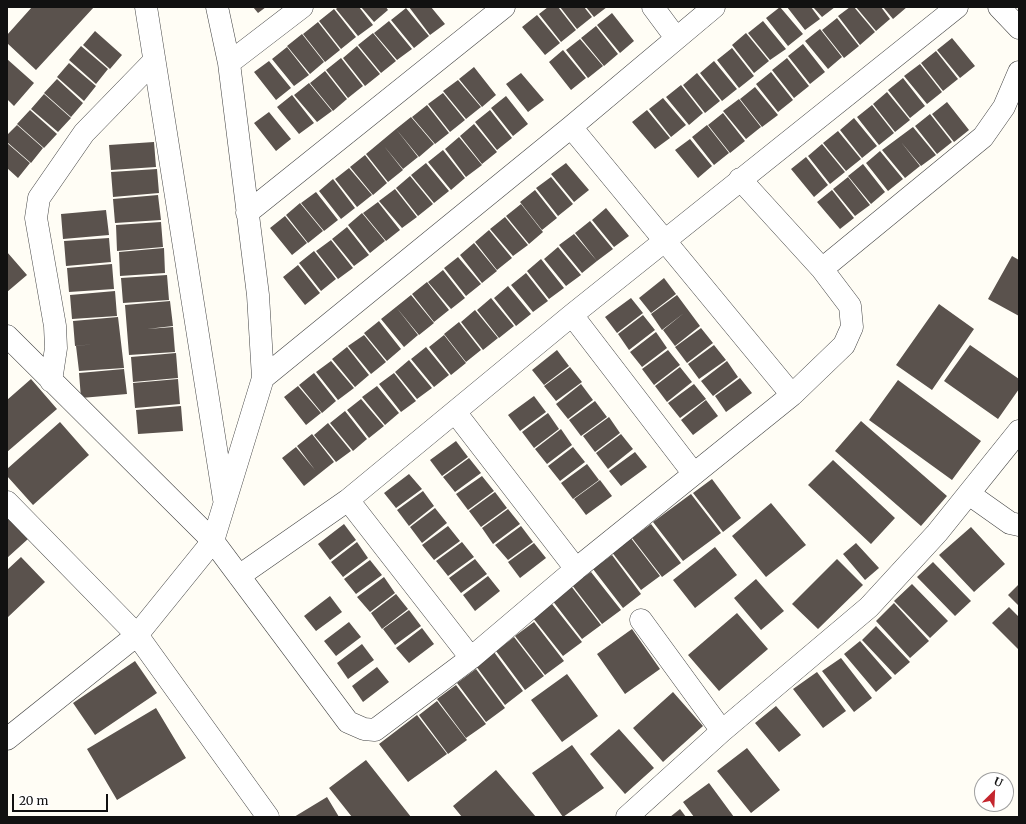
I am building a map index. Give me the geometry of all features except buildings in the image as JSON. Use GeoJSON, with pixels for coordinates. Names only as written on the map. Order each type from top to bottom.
{"type":"FeatureCollection","features":[{"type":"Feature","properties":{"kind":"street"},"geometry":{"type":"LineString","coordinates":[[146,7],[224,504]]}},
{"type":"Feature","properties":{"kind":"street"},"geometry":{"type":"LineString","coordinates":[[7,739],[137,635],[213,541],[263,378],[258,295],[229,63],[217,7]]}},
{"type":"Feature","properties":{"kind":"street"},"geometry":{"type":"LineString","coordinates":[[229,63],[302,7]]}},
{"type":"Feature","properties":{"kind":"street"},"geometry":{"type":"LineString","coordinates":[[247,213],[504,7]]}},
{"type":"Feature","properties":{"kind":"street"},"geometry":{"type":"LineString","coordinates":[[653,7],[676,38]]}},
{"type":"Feature","properties":{"kind":"street"},"geometry":{"type":"LineString","coordinates":[[263,378],[571,127],[714,7]]}},
{"type":"Feature","properties":{"kind":"street"},"geometry":{"type":"LineString","coordinates":[[239,576],[348,500],[572,314],[957,7]]}},
{"type":"Feature","properties":{"kind":"street"},"geometry":{"type":"LineString","coordinates":[[999,7],[1019,28]]}},
{"type":"Feature","properties":{"kind":"street"},"geometry":{"type":"LineString","coordinates":[[51,381],[56,348],[55,326],[36,218],[39,198],[84,133],[154,61]]}},
{"type":"Feature","properties":{"kind":"street"},"geometry":{"type":"LineString","coordinates":[[822,269],[983,137],[1004,107],[1019,72]]}},
{"type":"Feature","properties":{"kind":"street"},"geometry":{"type":"LineString","coordinates":[[571,127],[792,395]]}},
{"type":"Feature","properties":{"kind":"street"},"geometry":{"type":"LineString","coordinates":[[7,336],[213,541],[348,722],[364,729],[375,730],[471,658],[576,569],[792,395],[844,345],[852,327],[850,306],[822,269],[740,179]]}},
{"type":"Feature","properties":{"kind":"street"},"geometry":{"type":"LineString","coordinates":[[572,314],[694,474]]}},
{"type":"Feature","properties":{"kind":"street"},"geometry":{"type":"LineString","coordinates":[[455,412],[576,569]]}},
{"type":"Feature","properties":{"kind":"street"},"geometry":{"type":"LineString","coordinates":[[627,817],[722,731],[869,607],[937,534],[1019,431]]}},
{"type":"Feature","properties":{"kind":"street"},"geometry":{"type":"LineString","coordinates":[[970,494],[1010,523],[1019,525]]}},
{"type":"Feature","properties":{"kind":"street"},"geometry":{"type":"LineString","coordinates":[[348,500],[471,658]]}},
{"type":"Feature","properties":{"kind":"street"},"geometry":{"type":"LineString","coordinates":[[7,502],[137,635],[268,817]]}},
{"type":"Feature","properties":{"kind":"street"},"geometry":{"type":"LineString","coordinates":[[641,620],[722,731]]}}]}
